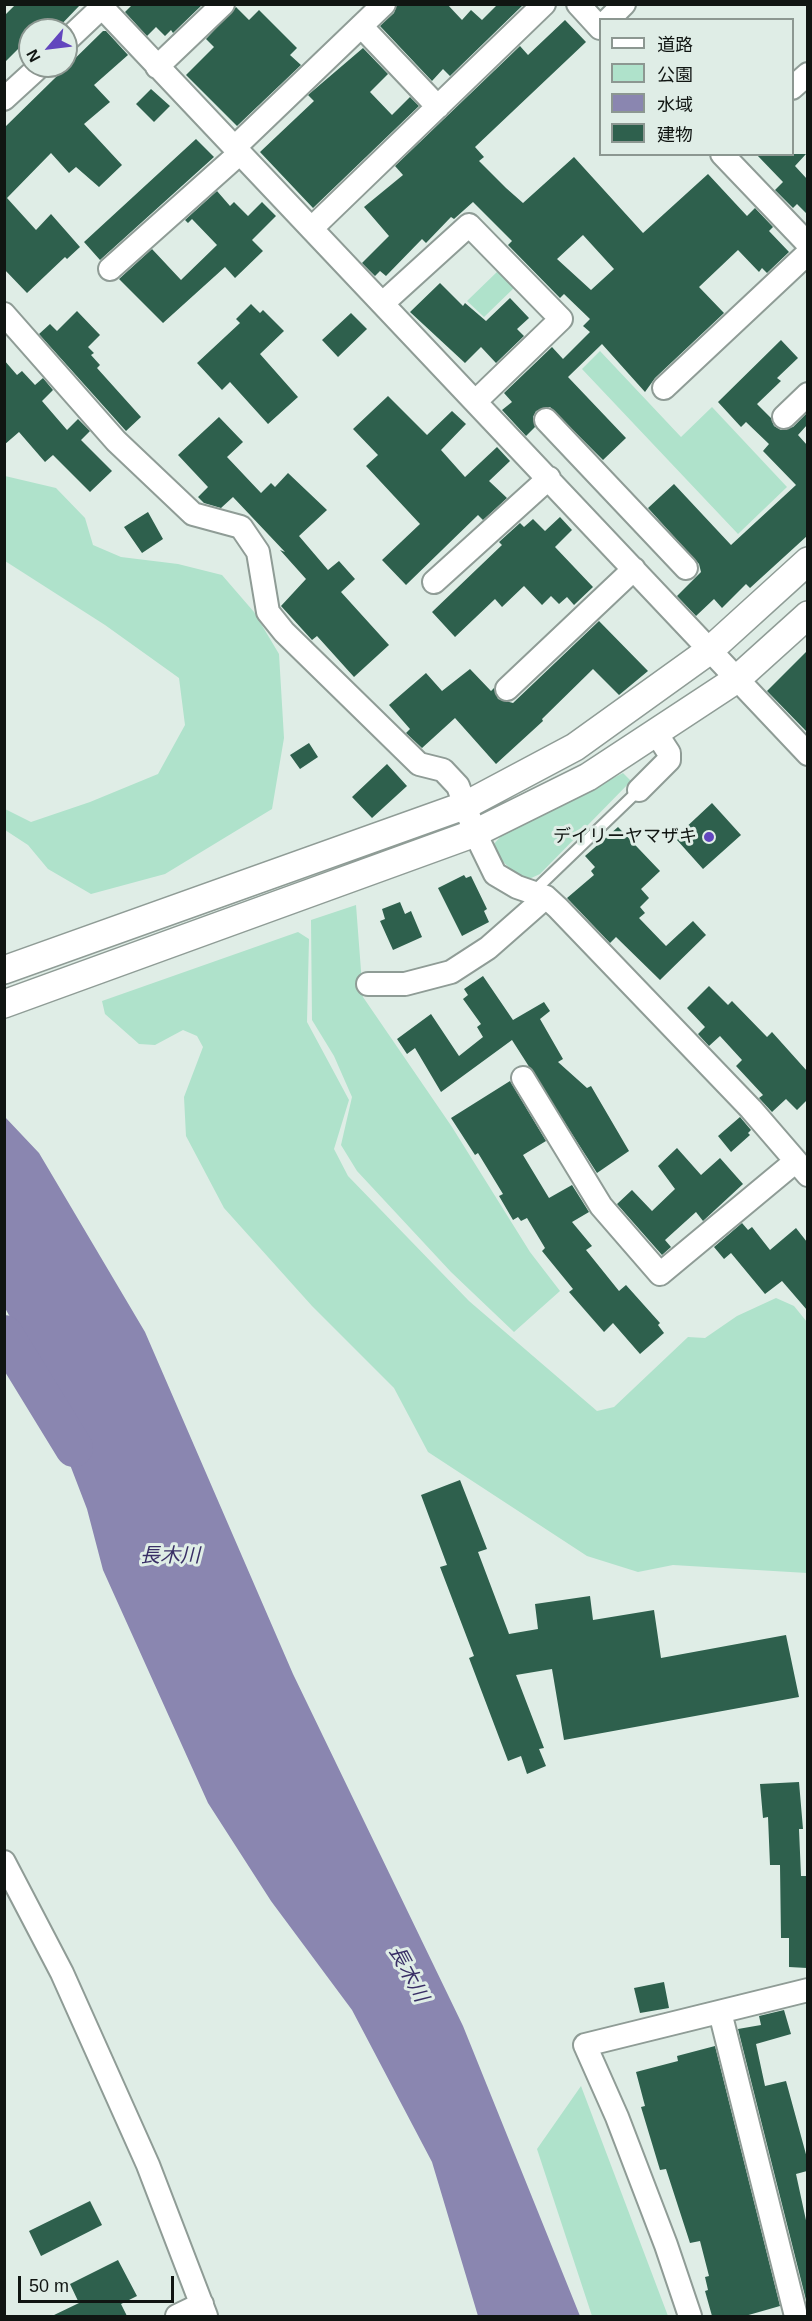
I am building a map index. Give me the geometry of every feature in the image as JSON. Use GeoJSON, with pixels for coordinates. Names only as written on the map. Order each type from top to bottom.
{"type":"FeatureCollection","features":[{"type":"Feature","properties":{"kind":"street"},"geometry":{"type":"LineString","coordinates":[[157,67],[223,4]]}},
{"type":"Feature","properties":{"kind":"street"},"geometry":{"type":"LineString","coordinates":[[110,269],[237,150],[384,4]]}},
{"type":"Feature","properties":{"kind":"street"},"geometry":{"type":"LineString","coordinates":[[312,228],[544,4]]}},
{"type":"Feature","properties":{"kind":"street"},"geometry":{"type":"LineString","coordinates":[[578,4],[599,22]]}},
{"type":"Feature","properties":{"kind":"street"},"geometry":{"type":"LineString","coordinates":[[609,18],[624,4]]}},
{"type":"Feature","properties":{"kind":"street"},"geometry":{"type":"LineString","coordinates":[[78,29],[100,6],[549,478],[807,754]]}},
{"type":"Feature","properties":{"kind":"street"},"geometry":{"type":"LineString","coordinates":[[361,26],[438,106]]}},
{"type":"Feature","properties":{"kind":"street"},"geometry":{"type":"LineString","coordinates":[[794,86],[807,74]]}},
{"type":"Feature","properties":{"kind":"street"},"geometry":{"type":"LineString","coordinates":[[4,99],[27,78]]}},
{"type":"Feature","properties":{"kind":"street"},"geometry":{"type":"LineString","coordinates":[[664,388],[805,239],[724,156]]}},
{"type":"Feature","properties":{"kind":"street"},"geometry":{"type":"LineString","coordinates":[[383,303],[469,225],[561,318],[476,401]]}},
{"type":"Feature","properties":{"kind":"street"},"geometry":{"type":"LineString","coordinates":[[4,314],[116,441],[193,514],[242,527],[258,552],[268,612],[284,632],[419,764],[443,770],[458,786],[475,833],[495,874],[517,887],[539,895],[751,1109],[802,1168],[660,1274],[601,1206],[524,1078]]}},
{"type":"Feature","properties":{"kind":"street"},"geometry":{"type":"LineString","coordinates":[[783,417],[807,394]]}},
{"type":"Feature","properties":{"kind":"street"},"geometry":{"type":"LineString","coordinates":[[546,420],[686,568]]}},
{"type":"Feature","properties":{"kind":"street"},"geometry":{"type":"LineString","coordinates":[[434,582],[549,478]]}},
{"type":"Feature","properties":{"kind":"street"},"geometry":{"type":"LineString","coordinates":[[584,516],[612,489]]}},
{"type":"Feature","properties":{"kind":"street"},"geometry":{"type":"LineString","coordinates":[[4,970],[466,805],[575,747],[710,650],[807,561]]}},
{"type":"Feature","properties":{"kind":"street"},"geometry":{"type":"LineString","coordinates":[[507,689],[634,570]]}},
{"type":"Feature","properties":{"kind":"street"},"geometry":{"type":"LineString","coordinates":[[4,1004],[475,833],[588,777],[737,680],[807,615]]}},
{"type":"Feature","properties":{"kind":"street"},"geometry":{"type":"LineString","coordinates":[[639,790],[669,760],[669,753],[656,733]]}},
{"type":"Feature","properties":{"kind":"street"},"geometry":{"type":"LineString","coordinates":[[368,984],[405,984],[451,972],[488,948],[539,895]]}},
{"type":"Feature","properties":{"kind":"street"},"geometry":{"type":"LineString","coordinates":[[4,1862],[62,1973],[148,2165],[204,2310],[177,2316]]}},
{"type":"Feature","properties":{"kind":"street"},"geometry":{"type":"LineString","coordinates":[[690,2316],[666,2245],[585,2045],[807,1990]]}},
{"type":"Feature","properties":{"kind":"street"},"geometry":{"type":"LineString","coordinates":[[720,2012],[796,2316],[807,2314]]}},
{"type":"Feature","properties":{"kind":"lane"},"geometry":{"type":"LineString","coordinates":[[539,895],[639,790]]}},
{"type":"Feature","properties":{"kind":"green space"},"geometry":{"type":"Polygon","coordinates":[[[499,270],[515,287],[484,317],[467,301],[499,270]]]}},
{"type":"Feature","properties":{"kind":"green space"},"geometry":{"type":"Polygon","coordinates":[[[600,351],[681,437],[712,407],[787,487],[738,534],[582,369],[600,351]]]}},
{"type":"Feature","properties":{"kind":"green space"},"geometry":{"type":"Polygon","coordinates":[[[5,476],[56,488],[85,518],[93,545],[121,557],[178,564],[222,575],[254,612],[279,654],[284,738],[272,809],[165,874],[91,894],[48,869],[28,845],[5,830],[5,809],[31,822],[90,802],[158,774],[185,725],[179,678],[105,625],[5,561],[5,476]]]}},
{"type":"Feature","properties":{"kind":"green space"},"geometry":{"type":"Polygon","coordinates":[[[623,773],[631,781],[540,874],[529,879],[519,877],[499,858],[493,845],[502,835],[623,773]]]}},
{"type":"Feature","properties":{"kind":"green space"},"geometry":{"type":"Polygon","coordinates":[[[356,905],[363,997],[452,1127],[530,1252],[560,1291],[514,1332],[451,1272],[357,1171],[341,1145],[352,1097],[334,1056],[312,1020],[311,920],[356,905]]]}},
{"type":"Feature","properties":{"kind":"green space"},"geometry":{"type":"Polygon","coordinates":[[[298,932],[309,939],[307,1022],[349,1100],[334,1149],[348,1176],[469,1301],[597,1411],[614,1407],[688,1337],[705,1338],[737,1316],[776,1298],[794,1306],[807,1322],[807,1573],[673,1565],[638,1572],[587,1556],[428,1452],[394,1388],[312,1306],[224,1208],[186,1136],[184,1097],[203,1047],[197,1036],[183,1030],[155,1045],[139,1044],[105,1014],[102,1001],[298,932]]]}},
{"type":"Feature","properties":{"kind":"green space"},"geometry":{"type":"Polygon","coordinates":[[[581,2086],[668,2316],[592,2316],[537,2149],[581,2086]]]}},
{"type":"Feature","properties":{"kind":"water"},"geometry":{"type":"Polygon","coordinates":[[[5,1117],[39,1153],[145,1332],[293,1674],[463,2026],[580,2316],[478,2316],[432,2162],[352,2010],[271,1901],[208,1803],[103,1570],[87,1509],[21,1337],[5,1308],[5,1117]]]}},
{"type":"Feature","properties":{"kind":"building"},"geometry":{"type":"Polygon","coordinates":[[[16,4],[81,4],[68,18],[18,18],[18,49],[4,63],[4,16],[16,4]]]}},
{"type":"Feature","properties":{"kind":"building"},"geometry":{"type":"Polygon","coordinates":[[[133,4],[203,4],[173,33],[171,30],[165,36],[156,27],[147,36],[125,12],[133,4]]]}},
{"type":"Feature","properties":{"kind":"building"},"geometry":{"type":"Polygon","coordinates":[[[397,4],[447,4],[462,20],[471,10],[482,20],[498,4],[524,4],[450,76],[443,69],[432,81],[380,26],[394,13],[397,4]]]}},
{"type":"Feature","properties":{"kind":"building"},"geometry":{"type":"Polygon","coordinates":[[[236,7],[249,20],[259,10],[297,48],[290,55],[301,65],[237,126],[186,75],[214,47],[206,39],[236,7]]]}},
{"type":"Feature","properties":{"kind":"building"},"geometry":{"type":"Polygon","coordinates":[[[565,20],[586,42],[475,147],[484,157],[479,161],[523,203],[574,157],[643,233],[708,174],[747,216],[755,208],[773,227],[769,231],[789,252],[767,273],[762,268],[759,272],[738,250],[699,287],[724,313],[655,378],[645,392],[602,344],[568,377],[626,438],[603,460],[550,407],[536,411],[533,417],[535,427],[526,436],[502,410],[512,402],[504,393],[552,347],[563,359],[590,332],[583,326],[590,319],[564,294],[560,298],[508,245],[512,241],[473,202],[454,219],[451,217],[426,243],[422,239],[386,276],[380,271],[375,276],[362,263],[389,236],[364,207],[403,175],[395,166],[520,46],[528,55],[565,20]],[[583,235],[557,259],[591,290],[614,269],[583,235]]]}},
{"type":"Feature","properties":{"kind":"building"},"geometry":{"type":"Polygon","coordinates":[[[103,31],[106,31],[128,55],[94,85],[110,102],[84,124],[122,165],[99,187],[76,167],[69,173],[51,153],[7,198],[36,230],[51,214],[80,247],[67,259],[65,257],[27,293],[4,269],[4,128],[55,78],[78,78],[78,55],[103,31]]]}},
{"type":"Feature","properties":{"kind":"building"},"geometry":{"type":"Polygon","coordinates":[[[363,48],[388,74],[370,92],[392,115],[410,97],[419,106],[313,208],[260,152],[314,101],[308,95],[363,48]]]}},
{"type":"Feature","properties":{"kind":"building"},"geometry":{"type":"Polygon","coordinates":[[[151,89],[170,106],[154,122],[136,104],[151,89]]]}},
{"type":"Feature","properties":{"kind":"building"},"geometry":{"type":"Polygon","coordinates":[[[196,139],[214,157],[100,260],[84,242],[196,139]]]}},
{"type":"Feature","properties":{"kind":"building"},"geometry":{"type":"Polygon","coordinates":[[[806,154],[795,166],[807,179],[807,214],[797,204],[793,208],[775,190],[783,182],[758,156],[806,154]]]}},
{"type":"Feature","properties":{"kind":"building"},"geometry":{"type":"Polygon","coordinates":[[[217,191],[230,206],[234,202],[248,216],[262,202],[276,216],[252,240],[263,251],[235,278],[225,267],[163,323],[119,279],[152,249],[181,280],[217,245],[192,219],[188,223],[185,220],[217,191]]]}},
{"type":"Feature","properties":{"kind":"building"},"geometry":{"type":"Polygon","coordinates":[[[440,283],[463,306],[465,303],[486,321],[510,298],[529,318],[517,329],[524,336],[496,363],[481,347],[465,363],[410,312],[440,283]]]}},
{"type":"Feature","properties":{"kind":"building"},"geometry":{"type":"Polygon","coordinates":[[[251,304],[260,313],[263,310],[284,331],[260,354],[298,397],[268,424],[230,382],[222,390],[197,363],[240,323],[236,319],[251,304]]]}},
{"type":"Feature","properties":{"kind":"building"},"geometry":{"type":"Polygon","coordinates":[[[77,311],[100,335],[88,347],[94,353],[91,355],[100,365],[97,368],[141,417],[126,431],[39,334],[50,324],[57,331],[77,311]]]}},
{"type":"Feature","properties":{"kind":"building"},"geometry":{"type":"Polygon","coordinates":[[[351,313],[367,329],[338,357],[322,340],[351,313]]]}},
{"type":"Feature","properties":{"kind":"building"},"geometry":{"type":"Polygon","coordinates":[[[781,340],[798,358],[777,378],[781,381],[757,404],[771,418],[774,426],[781,430],[793,427],[807,413],[807,425],[798,435],[807,445],[807,536],[750,588],[746,584],[722,608],[714,599],[696,616],[677,596],[701,572],[699,564],[648,508],[674,484],[731,545],[796,485],[763,451],[769,444],[746,422],[741,427],[718,402],[781,340]]]}},
{"type":"Feature","properties":{"kind":"building"},"geometry":{"type":"Polygon","coordinates":[[[4,360],[17,375],[22,371],[35,385],[43,378],[53,390],[42,401],[67,430],[78,419],[90,431],[81,440],[112,471],[90,492],[53,455],[45,462],[19,432],[4,445],[4,360]]]}},
{"type":"Feature","properties":{"kind":"building"},"geometry":{"type":"Polygon","coordinates":[[[388,396],[427,435],[452,411],[466,424],[441,450],[465,477],[497,447],[510,461],[489,481],[507,498],[483,520],[478,515],[406,585],[382,560],[420,524],[366,466],[378,455],[353,429],[388,396]]]}},
{"type":"Feature","properties":{"kind":"building"},"geometry":{"type":"Polygon","coordinates":[[[219,417],[243,442],[227,457],[261,493],[271,483],[275,487],[288,473],[327,510],[299,536],[328,570],[339,561],[355,579],[341,592],[389,645],[354,677],[317,636],[312,640],[281,606],[306,579],[280,550],[285,552],[233,497],[221,508],[204,503],[198,497],[208,487],[178,455],[219,417]]]}},
{"type":"Feature","properties":{"kind":"building"},"geometry":{"type":"Polygon","coordinates":[[[148,512],[163,539],[142,553],[124,527],[148,512]]]}},
{"type":"Feature","properties":{"kind":"building"},"geometry":{"type":"Polygon","coordinates":[[[560,517],[572,530],[555,547],[593,587],[574,605],[567,597],[559,604],[551,596],[542,605],[524,586],[502,607],[495,599],[455,637],[432,612],[502,545],[499,542],[520,523],[524,527],[533,519],[545,531],[560,517]]]}},
{"type":"Feature","properties":{"kind":"building"},"geometry":{"type":"Polygon","coordinates":[[[599,621],[648,671],[619,695],[593,669],[542,719],[543,721],[496,764],[455,718],[422,748],[406,733],[410,729],[389,705],[426,673],[442,691],[470,669],[491,691],[494,688],[498,699],[513,703],[599,621]]]}},
{"type":"Feature","properties":{"kind":"building"},"geometry":{"type":"Polygon","coordinates":[[[807,651],[807,732],[767,691],[807,651]]]}},
{"type":"Feature","properties":{"kind":"building"},"geometry":{"type":"Polygon","coordinates":[[[309,743],[318,757],[300,769],[290,755],[309,743]]]}},
{"type":"Feature","properties":{"kind":"building"},"geometry":{"type":"Polygon","coordinates":[[[387,764],[407,786],[372,818],[352,797],[387,764]]]}},
{"type":"Feature","properties":{"kind":"building","name":"デイリーヤマザキ"},"geometry":{"type":"Polygon","coordinates":[[[712,803],[741,835],[703,869],[677,840],[683,834],[681,832],[712,803]]]}},
{"type":"Feature","properties":{"kind":"building"},"geometry":{"type":"Polygon","coordinates":[[[618,827],[660,871],[641,889],[649,898],[640,907],[645,913],[639,918],[666,946],[693,921],[706,935],[660,980],[616,937],[610,943],[567,898],[594,875],[591,871],[595,867],[585,856],[618,827]]]}},
{"type":"Feature","properties":{"kind":"building"},"geometry":{"type":"Polygon","coordinates":[[[464,875],[466,878],[471,876],[487,909],[484,911],[489,922],[462,936],[438,888],[464,875]]]}},
{"type":"Feature","properties":{"kind":"building"},"geometry":{"type":"Polygon","coordinates":[[[400,902],[405,914],[411,911],[422,937],[393,950],[380,921],[385,919],[382,909],[400,902]]]}},
{"type":"Feature","properties":{"kind":"building"},"geometry":{"type":"Polygon","coordinates":[[[483,976],[513,1020],[544,1002],[550,1011],[540,1019],[563,1059],[558,1062],[587,1088],[591,1086],[629,1151],[597,1173],[512,1040],[441,1092],[415,1048],[407,1054],[397,1039],[431,1014],[459,1056],[483,1037],[477,1027],[481,1024],[463,999],[468,995],[464,989],[483,976]]]}},
{"type":"Feature","properties":{"kind":"building"},"geometry":{"type":"Polygon","coordinates":[[[709,986],[728,1005],[732,1001],[767,1037],[772,1032],[807,1071],[807,1100],[797,1110],[786,1099],[772,1112],[759,1098],[763,1095],[736,1066],[742,1060],[720,1036],[709,1046],[698,1034],[705,1027],[687,1008],[709,986]]]}},
{"type":"Feature","properties":{"kind":"building"},"geometry":{"type":"Polygon","coordinates":[[[510,1081],[546,1141],[523,1155],[549,1198],[572,1185],[589,1212],[572,1222],[592,1246],[586,1250],[619,1291],[626,1285],[660,1323],[658,1325],[664,1333],[640,1354],[613,1323],[604,1332],[569,1292],[573,1289],[542,1251],[545,1248],[527,1218],[521,1221],[518,1217],[513,1220],[499,1196],[503,1194],[478,1153],[475,1155],[451,1118],[510,1081]]]}},
{"type":"Feature","properties":{"kind":"building"},"geometry":{"type":"Polygon","coordinates":[[[740,1117],[751,1130],[748,1133],[750,1135],[731,1152],[718,1136],[740,1117]]]}},
{"type":"Feature","properties":{"kind":"building"},"geometry":{"type":"Polygon","coordinates":[[[677,1148],[701,1175],[720,1158],[743,1184],[703,1221],[696,1212],[665,1240],[671,1247],[662,1255],[617,1204],[632,1190],[652,1211],[675,1189],[658,1166],[677,1148]]]}},
{"type":"Feature","properties":{"kind":"building"},"geometry":{"type":"Polygon","coordinates":[[[742,1223],[748,1230],[752,1227],[770,1250],[796,1228],[807,1242],[807,1310],[782,1281],[765,1294],[731,1253],[724,1259],[714,1247],[742,1223]]]}},
{"type":"Feature","properties":{"kind":"building"},"geometry":{"type":"Polygon","coordinates":[[[460,1480],[487,1549],[478,1552],[509,1634],[538,1629],[535,1604],[590,1596],[593,1620],[654,1610],[661,1658],[786,1635],[799,1697],[564,1740],[552,1669],[516,1675],[544,1748],[539,1749],[546,1766],[527,1774],[521,1756],[508,1761],[469,1658],[474,1656],[440,1567],[447,1565],[421,1495],[460,1480]]]}},
{"type":"Feature","properties":{"kind":"building"},"geometry":{"type":"Polygon","coordinates":[[[799,1782],[803,1829],[799,1829],[801,1876],[807,1876],[807,1968],[789,1967],[789,1938],[781,1938],[780,1865],[770,1865],[768,1817],[763,1818],[760,1784],[799,1782]]]}},
{"type":"Feature","properties":{"kind":"building"},"geometry":{"type":"Polygon","coordinates":[[[664,1982],[669,2008],[640,2013],[634,1988],[664,1982]]]}},
{"type":"Feature","properties":{"kind":"building"},"geometry":{"type":"Polygon","coordinates":[[[784,2010],[791,2034],[756,2044],[765,2086],[786,2081],[807,2158],[807,2171],[796,2174],[807,2225],[806,2300],[738,2029],[761,2025],[759,2016],[784,2010]]]}},
{"type":"Feature","properties":{"kind":"building"},"geometry":{"type":"Polygon","coordinates":[[[715,2046],[780,2306],[745,2316],[712,2316],[705,2291],[708,2290],[705,2277],[709,2276],[700,2241],[690,2243],[666,2169],[660,2170],[641,2107],[645,2106],[636,2072],[678,2061],[677,2056],[715,2046]]]}},
{"type":"Feature","properties":{"kind":"building"},"geometry":{"type":"Polygon","coordinates":[[[90,2201],[102,2225],[41,2256],[29,2231],[90,2201]]]}},
{"type":"Feature","properties":{"kind":"building"},"geometry":{"type":"Polygon","coordinates":[[[118,2260],[137,2296],[121,2304],[127,2316],[52,2316],[79,2303],[70,2284],[118,2260]]]}},
{"type":"Feature","properties":{"kind":"waterway","name":"長木川"},"geometry":{"type":"LineString","coordinates":[[4,1334],[74,1448]]}},
{"type":"Feature","properties":{"kind":"place","name":"デイリーヤマザキ"},"geometry":{"type":"Point","coordinates":[709,837]}}]}
